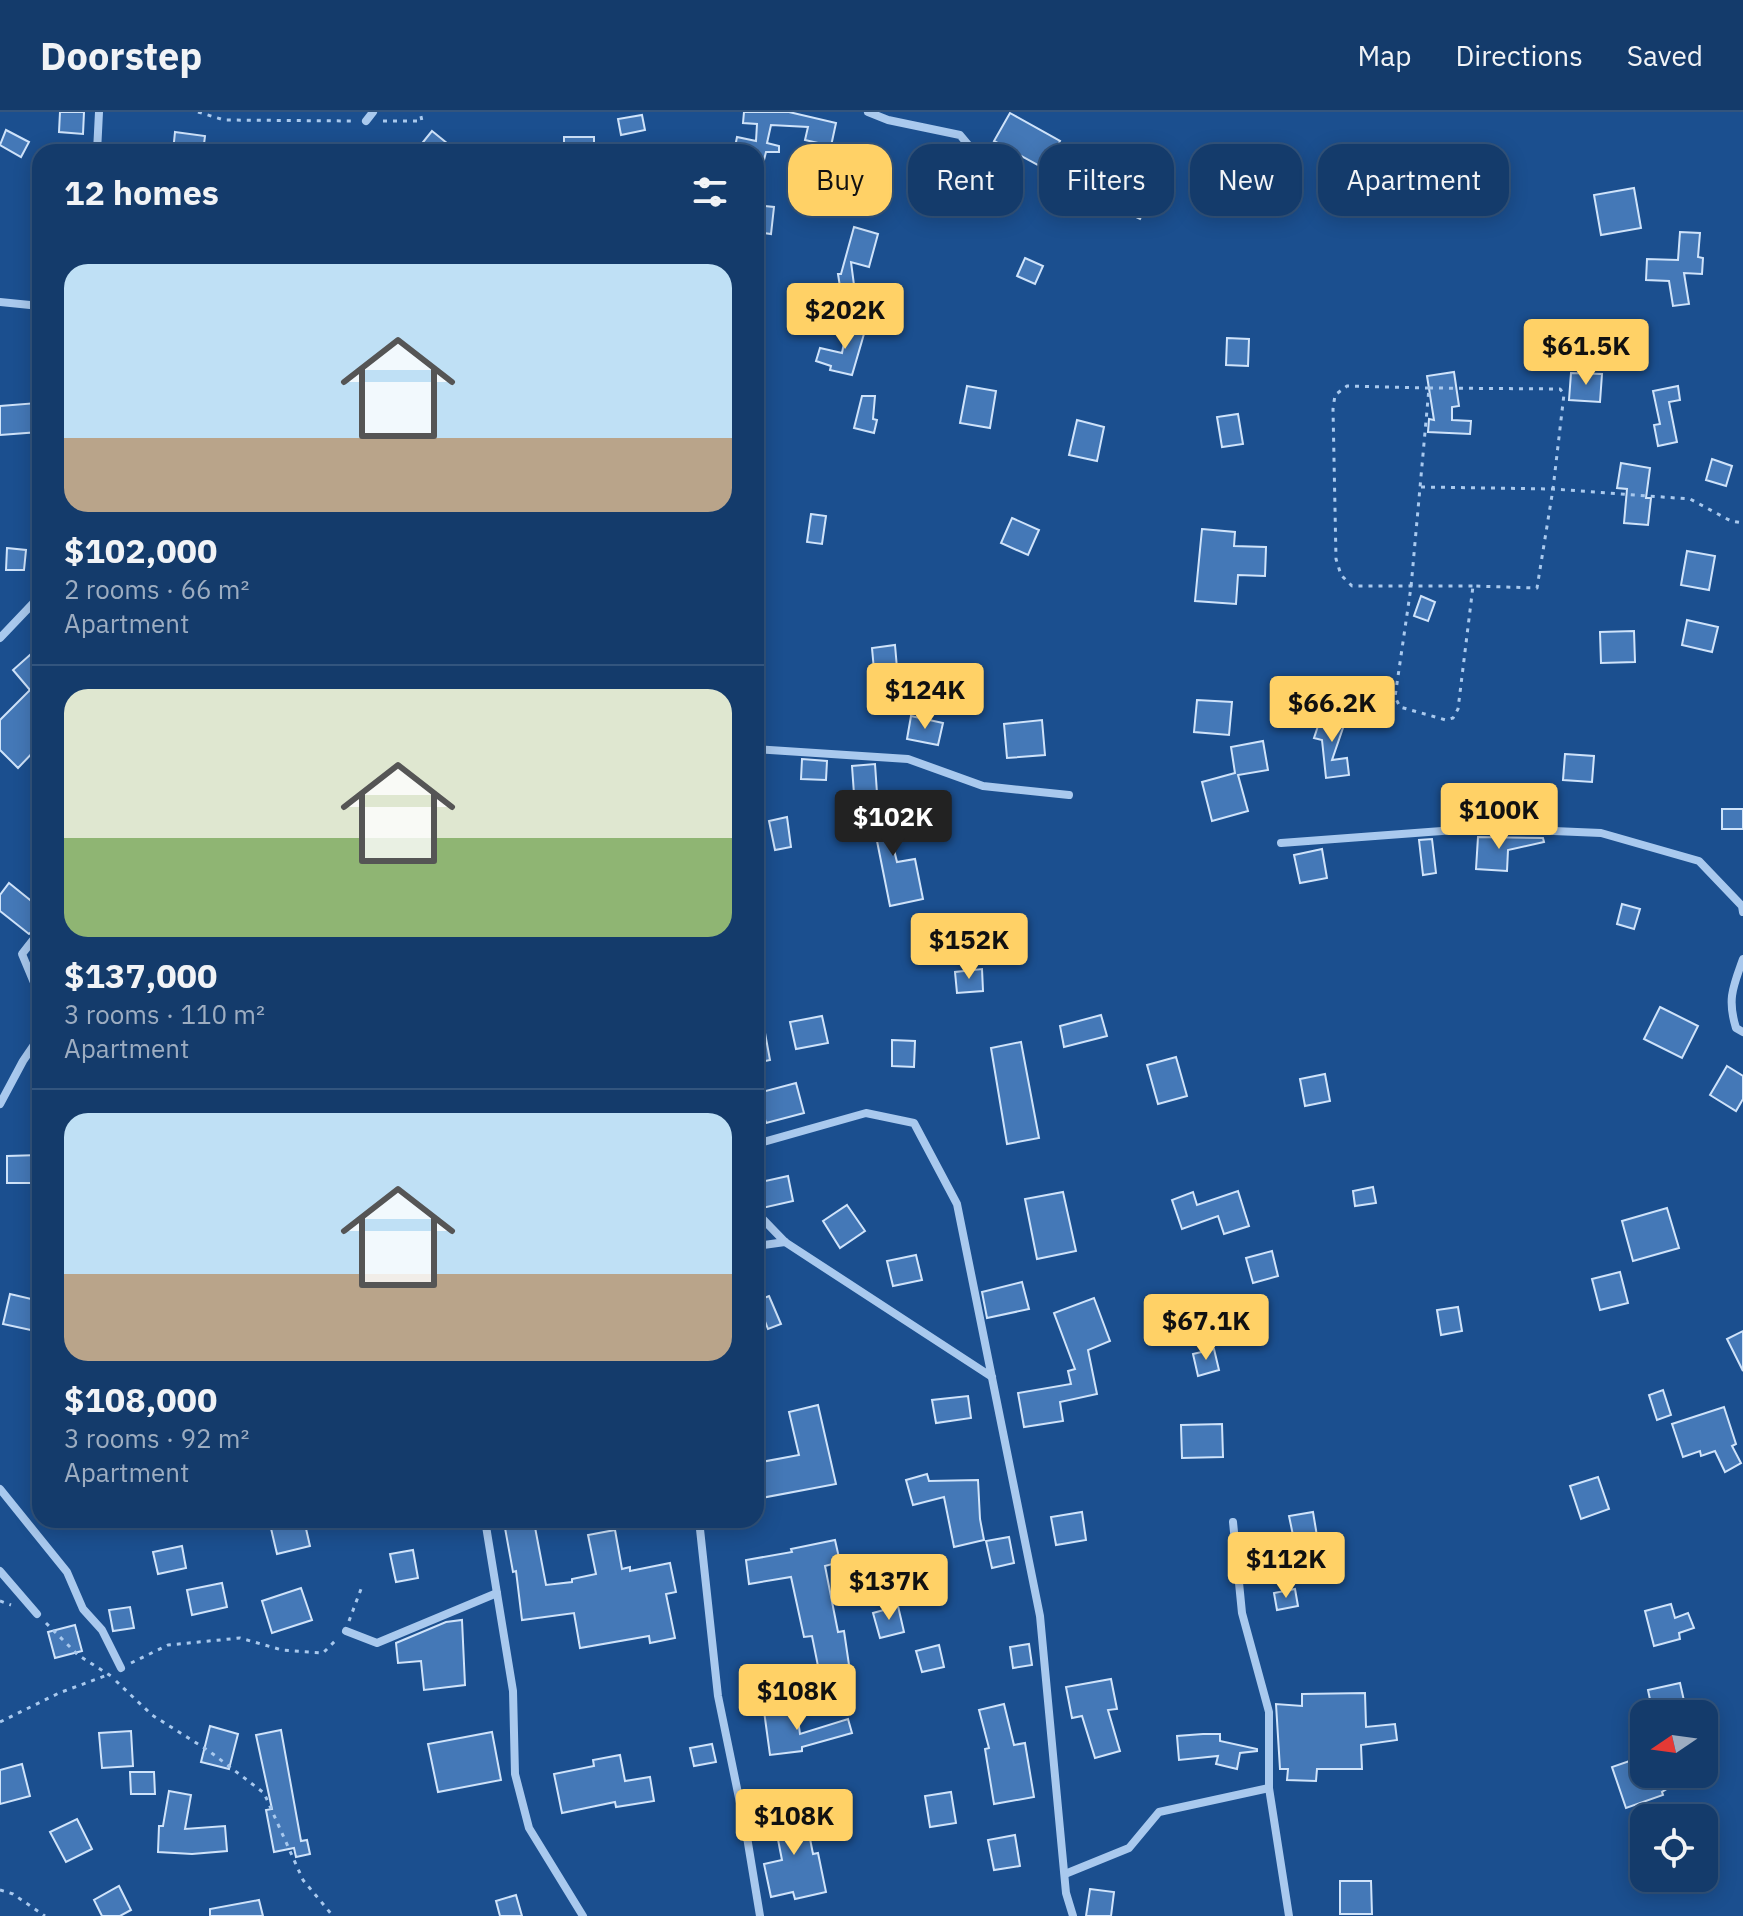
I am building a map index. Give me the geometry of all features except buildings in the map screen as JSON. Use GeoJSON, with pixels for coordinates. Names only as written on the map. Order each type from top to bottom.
{"type":"FeatureCollection","features":[{"type":"Feature","properties":{"kind":"street"},"geometry":{"type":"LineString","coordinates":[[97,144],[99,112]]}},
{"type":"Feature","properties":{"kind":"street"},"geometry":{"type":"LineString","coordinates":[[366,121],[373,112]]}},
{"type":"Feature","properties":{"kind":"street"},"geometry":{"type":"LineString","coordinates":[[868,112],[888,120],[960,135],[968,144]]}},
{"type":"Feature","properties":{"kind":"street"},"geometry":{"type":"LineString","coordinates":[[0,302],[32,305]]}},
{"type":"Feature","properties":{"kind":"street"},"geometry":{"type":"LineString","coordinates":[[0,638],[32,604]]}},
{"type":"Feature","properties":{"kind":"street"},"geometry":{"type":"LineString","coordinates":[[764,750],[908,759],[983,786],[1069,795]]}},
{"type":"Feature","properties":{"kind":"street"},"geometry":{"type":"LineString","coordinates":[[1281,843],[1482,828],[1601,833],[1699,861],[1742,906],[1743,912]]}},
{"type":"Feature","properties":{"kind":"street"},"geometry":{"type":"LineString","coordinates":[[32,941],[22,954],[32,978]]}},
{"type":"Feature","properties":{"kind":"street"},"geometry":{"type":"LineString","coordinates":[[1743,959],[1731,994],[1730,1009],[1736,1028],[1743,1032]]}},
{"type":"Feature","properties":{"kind":"street"},"geometry":{"type":"LineString","coordinates":[[0,1104],[32,1048]]}},
{"type":"Feature","properties":{"kind":"street"},"geometry":{"type":"LineString","coordinates":[[764,1142],[866,1113],[914,1123],[957,1204],[1040,1616],[1066,1893],[1073,1916]]}},
{"type":"Feature","properties":{"kind":"street"},"geometry":{"type":"LineString","coordinates":[[764,1220],[785,1242],[992,1377]]}},
{"type":"Feature","properties":{"kind":"street"},"geometry":{"type":"LineString","coordinates":[[764,1245],[785,1242]]}},
{"type":"Feature","properties":{"kind":"street"},"geometry":{"type":"LineString","coordinates":[[0,1489],[67,1572],[83,1609],[102,1630],[121,1668]]}},
{"type":"Feature","properties":{"kind":"street"},"geometry":{"type":"LineString","coordinates":[[1233,1522],[1242,1613],[1269,1712],[1269,1788],[1289,1916]]}},
{"type":"Feature","properties":{"kind":"street"},"geometry":{"type":"LineString","coordinates":[[486,1528],[513,1691],[515,1774],[529,1828],[583,1916]]}},
{"type":"Feature","properties":{"kind":"street"},"geometry":{"type":"LineString","coordinates":[[700,1528],[718,1696],[760,1916]]}},
{"type":"Feature","properties":{"kind":"street"},"geometry":{"type":"LineString","coordinates":[[0,1571],[37,1614]]}},
{"type":"Feature","properties":{"kind":"street"},"geometry":{"type":"LineString","coordinates":[[346,1631],[377,1643],[497,1593]]}},
{"type":"Feature","properties":{"kind":"street"},"geometry":{"type":"LineString","coordinates":[[1065,1874],[1129,1848],[1159,1812],[1269,1788]]}},
{"type":"Feature","properties":{"kind":"path"},"geometry":{"type":"LineString","coordinates":[[198,112],[224,120],[422,121],[420,112]]}},
{"type":"Feature","properties":{"kind":"path"},"geometry":{"type":"LineString","coordinates":[[1347,386],[1560,389],[1564,394],[1564,403],[1553,489],[1537,588],[1352,586],[1341,575],[1336,559],[1335,395],[1347,386]]}},
{"type":"Feature","properties":{"kind":"path"},"geometry":{"type":"LineString","coordinates":[[1429,388],[1411,587],[1395,697],[1400,707],[1446,720],[1453,718],[1458,709],[1473,586]]}},
{"type":"Feature","properties":{"kind":"path"},"geometry":{"type":"LineString","coordinates":[[1421,487],[1553,489],[1690,499],[1731,521],[1743,523]]}},
{"type":"Feature","properties":{"kind":"path"},"geometry":{"type":"LineString","coordinates":[[0,1722],[168,1645],[240,1638],[282,1650],[323,1653],[346,1631],[361,1589]]}},
{"type":"Feature","properties":{"kind":"path"},"geometry":{"type":"LineString","coordinates":[[0,1601],[12,1606]]}},
{"type":"Feature","properties":{"kind":"path"},"geometry":{"type":"LineString","coordinates":[[37,1614],[78,1655],[109,1674],[152,1715],[209,1751],[264,1793],[303,1880],[333,1916]]}},
{"type":"Feature","properties":{"kind":"path"},"geometry":{"type":"LineString","coordinates":[[0,1890],[13,1894],[45,1916]]}}]}
